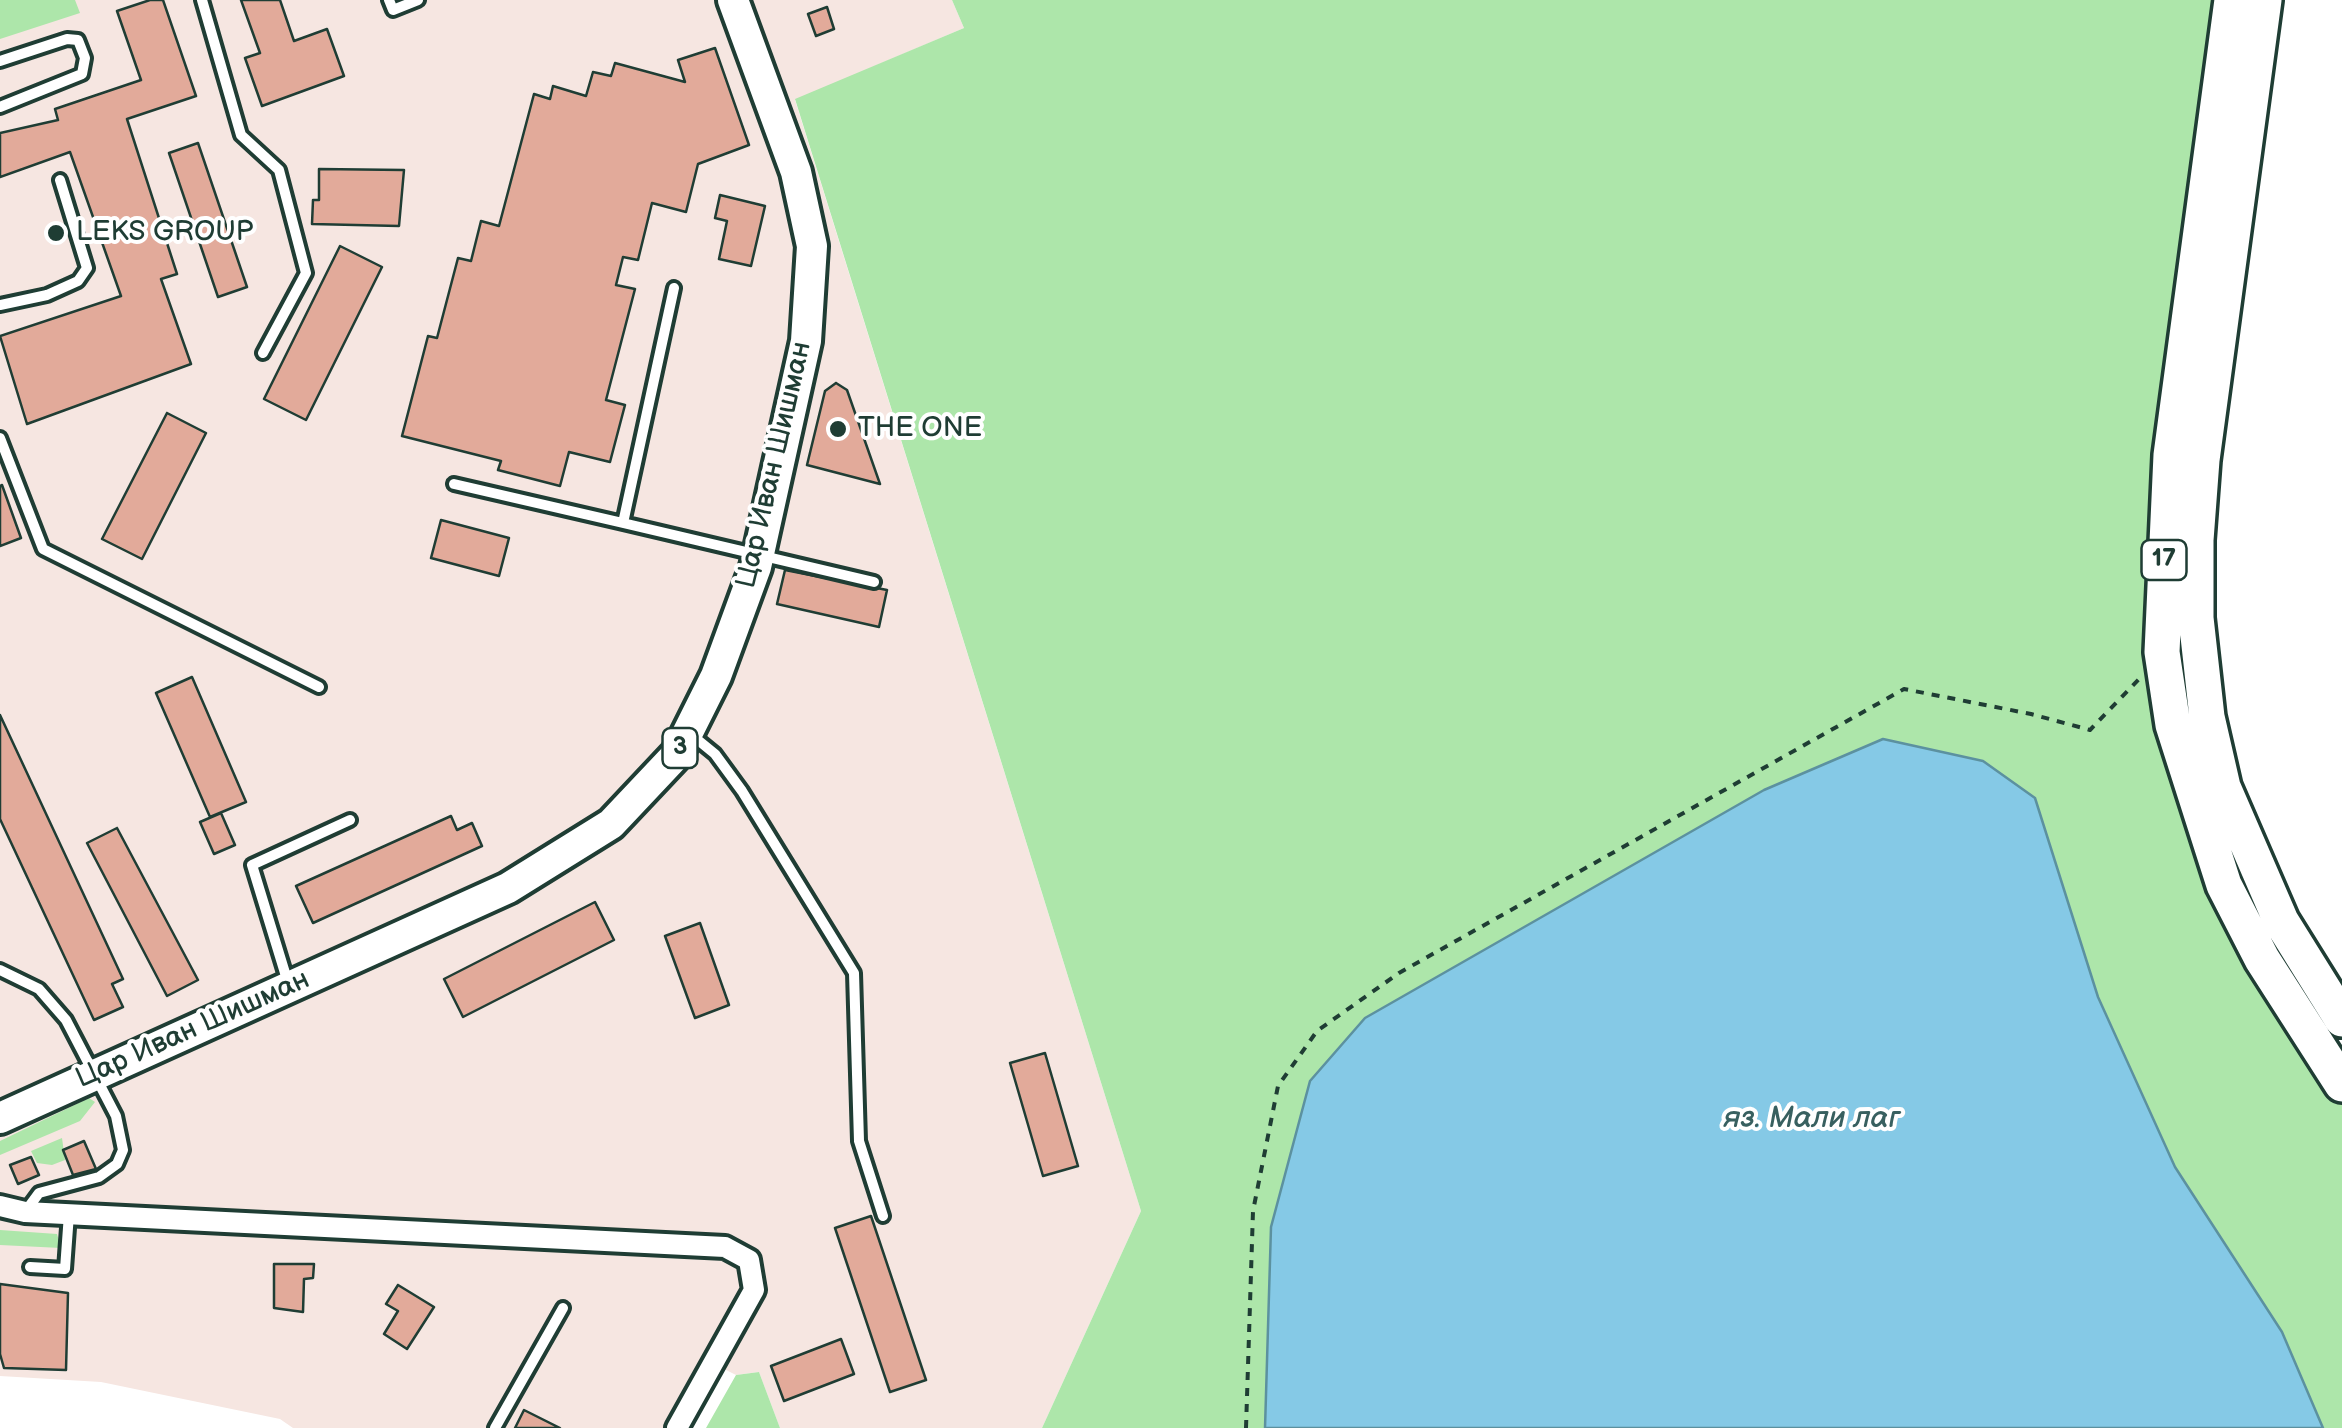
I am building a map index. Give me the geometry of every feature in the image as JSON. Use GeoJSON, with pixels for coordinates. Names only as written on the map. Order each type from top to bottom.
{"type":"FeatureCollection","features":[{"type":"Feature","properties":{"kind":"highway","name":"17"},"geometry":{"type":"LineString","coordinates":[[2232,0],[2196,245],[2171,456],[2162,652],[2172,725],[2224,885],[2262,958],[2342,1084]]}},
{"type":"Feature","properties":{"kind":"highway","name":"17"},"geometry":{"type":"LineString","coordinates":[[2264,0],[2202,460],[2196,618],[2207,718],[2223,786],[2281,921],[2342,1019]]}},
{"type":"Feature","properties":{"kind":"main road","name":"Цар Иван Шишман"},"geometry":{"type":"LineString","coordinates":[[0,1118],[508,888],[611,824],[677,754],[716,676],[759,554],[806,342],[812,246],[796,172],[733,0]]}},
{"type":"Feature","properties":{"kind":"street"},"geometry":{"type":"LineString","coordinates":[[0,1206],[25,1212],[725,1246],[749,1260],[754,1290],[677,1428]]}},
{"type":"Feature","properties":{"kind":"street"},"geometry":{"type":"LineString","coordinates":[[0,1216],[25,1212]]}},
{"type":"Feature","properties":{"kind":"lane"},"geometry":{"type":"LineString","coordinates":[[202,0],[242,135],[280,170],[306,273],[263,353]]}},
{"type":"Feature","properties":{"kind":"lane"},"geometry":{"type":"LineString","coordinates":[[389,0],[393,10],[418,0]]}},
{"type":"Feature","properties":{"kind":"lane"},"geometry":{"type":"LineString","coordinates":[[0,61],[67,39],[78,40],[86,58],[82,74],[0,108]]}},
{"type":"Feature","properties":{"kind":"lane"},"geometry":{"type":"LineString","coordinates":[[0,305],[47,295],[78,281],[87,268],[60,180]]}},
{"type":"Feature","properties":{"kind":"lane"},"geometry":{"type":"LineString","coordinates":[[623,523],[674,288]]}},
{"type":"Feature","properties":{"kind":"lane"},"geometry":{"type":"LineString","coordinates":[[0,438],[43,548],[319,687]]}},
{"type":"Feature","properties":{"kind":"lane"},"geometry":{"type":"LineString","coordinates":[[454,484],[874,582]]}},
{"type":"Feature","properties":{"kind":"lane"},"geometry":{"type":"LineString","coordinates":[[688,732],[715,754],[742,791],[854,974],[859,1141],[882,1216]]}},
{"type":"Feature","properties":{"kind":"lane"},"geometry":{"type":"LineString","coordinates":[[289,987],[252,864],[350,820]]}},
{"type":"Feature","properties":{"kind":"lane"},"geometry":{"type":"LineString","coordinates":[[0,970],[40,989],[66,1020],[116,1116],[123,1150],[117,1164],[99,1177],[39,1193],[25,1212]]}},
{"type":"Feature","properties":{"kind":"lane"},"geometry":{"type":"LineString","coordinates":[[30,1267],[66,1268],[70,1214]]}},
{"type":"Feature","properties":{"kind":"lane"},"geometry":{"type":"LineString","coordinates":[[495,1428],[563,1308]]}},
{"type":"Feature","properties":{"kind":"path"},"geometry":{"type":"LineString","coordinates":[[1246,1428],[1254,1211],[1278,1086],[1318,1031],[1399,972],[1904,689],[2090,730],[2162,652]]}},
{"type":"Feature","properties":{"kind":"shaded area"},"geometry":{"type":"Polygon","coordinates":[[[0,0],[952,0],[964,28],[795,100],[1141,1211],[1042,1428],[780,1428],[759,1372],[736,1375],[714,1364],[677,1428],[293,1428],[280,1419],[101,1382],[0,1376],[0,0]]]}},
{"type":"Feature","properties":{"kind":"green space"},"geometry":{"type":"Polygon","coordinates":[[[0,0],[75,0],[80,13],[0,39],[0,0]]]}},
{"type":"Feature","properties":{"kind":"green space"},"geometry":{"type":"Polygon","coordinates":[[[952,0],[2222,0],[2189,244],[2176,759],[2342,1088],[2342,1428],[2323,1428],[2282,1332],[2175,1167],[2098,997],[1884,739],[1764,790],[1365,1018],[1310,1081],[1272,1227],[1265,1428],[1042,1428],[1141,1211],[795,99],[964,28],[952,0]]]}},
{"type":"Feature","properties":{"kind":"green space"},"geometry":{"type":"Polygon","coordinates":[[[89,1098],[95,1102],[80,1121],[0,1155],[0,1141],[89,1098]]]}},
{"type":"Feature","properties":{"kind":"green space"},"geometry":{"type":"Polygon","coordinates":[[[62,1138],[65,1160],[52,1165],[37,1163],[31,1151],[62,1138]]]}},
{"type":"Feature","properties":{"kind":"green space"},"geometry":{"type":"Polygon","coordinates":[[[0,1230],[57,1234],[61,1248],[0,1245],[0,1230]]]}},
{"type":"Feature","properties":{"kind":"green space"},"geometry":{"type":"Polygon","coordinates":[[[759,1372],[780,1428],[706,1428],[736,1375],[759,1372]]]}},
{"type":"Feature","properties":{"kind":"water","name":"яз. Мали лаг"},"geometry":{"type":"Polygon","coordinates":[[[1883,739],[1983,761],[2035,798],[2098,997],[2175,1167],[2282,1332],[2323,1428],[1265,1428],[1271,1227],[1310,1081],[1365,1018],[1764,790],[1883,739]]]}},
{"type":"Feature","properties":{"kind":"building"},"geometry":{"type":"Polygon","coordinates":[[[150,0],[163,0],[196,96],[127,119],[177,274],[161,279],[191,364],[27,424],[0,336],[121,296],[70,152],[0,177],[0,133],[58,120],[55,109],[141,80],[117,11],[150,0]]]}},
{"type":"Feature","properties":{"kind":"building"},"geometry":{"type":"Polygon","coordinates":[[[241,0],[280,0],[294,41],[327,29],[344,76],[262,106],[245,58],[260,53],[241,0]]]}},
{"type":"Feature","properties":{"kind":"building"},"geometry":{"type":"Polygon","coordinates":[[[827,7],[834,29],[816,36],[808,14],[827,7]]]}},
{"type":"Feature","properties":{"kind":"building"},"geometry":{"type":"Polygon","coordinates":[[[715,48],[749,145],[698,164],[686,212],[652,203],[638,260],[623,257],[616,285],[635,289],[606,400],[625,405],[610,462],[569,452],[560,486],[498,470],[501,461],[402,436],[428,336],[437,338],[458,258],[471,261],[481,221],[499,226],[534,94],[550,99],[553,86],[586,96],[593,72],[611,76],[615,63],[685,82],[678,60],[715,48]]]}},
{"type":"Feature","properties":{"kind":"building"},"geometry":{"type":"Polygon","coordinates":[[[198,143],[247,287],[218,297],[169,153],[198,143]]]}},
{"type":"Feature","properties":{"kind":"building"},"geometry":{"type":"Polygon","coordinates":[[[319,169],[404,170],[399,226],[312,224],[313,200],[319,200],[319,169]]]}},
{"type":"Feature","properties":{"kind":"building"},"geometry":{"type":"Polygon","coordinates":[[[720,195],[765,206],[751,266],[719,259],[727,221],[715,218],[720,195]]]}},
{"type":"Feature","properties":{"kind":"building"},"geometry":{"type":"Polygon","coordinates":[[[340,246],[382,267],[306,420],[264,399],[340,246]]]}},
{"type":"Feature","properties":{"kind":"building","name":"THE ONE"},"geometry":{"type":"Polygon","coordinates":[[[836,383],[847,390],[880,484],[807,465],[825,391],[836,383]]]}},
{"type":"Feature","properties":{"kind":"building"},"geometry":{"type":"Polygon","coordinates":[[[167,413],[206,433],[142,559],[102,539],[167,413]]]}},
{"type":"Feature","properties":{"kind":"building"},"geometry":{"type":"Polygon","coordinates":[[[0,486],[21,538],[0,546],[0,486]]]}},
{"type":"Feature","properties":{"kind":"building"},"geometry":{"type":"Polygon","coordinates":[[[441,520],[509,538],[499,576],[431,558],[441,520]]]}},
{"type":"Feature","properties":{"kind":"building"},"geometry":{"type":"Polygon","coordinates":[[[785,570],[887,590],[879,627],[777,604],[785,570]]]}},
{"type":"Feature","properties":{"kind":"building"},"geometry":{"type":"Polygon","coordinates":[[[192,677],[246,802],[210,817],[156,693],[192,677]]]}},
{"type":"Feature","properties":{"kind":"building"},"geometry":{"type":"Polygon","coordinates":[[[0,715],[123,979],[112,984],[123,1007],[94,1020],[0,819],[0,715]]]}},
{"type":"Feature","properties":{"kind":"building"},"geometry":{"type":"Polygon","coordinates":[[[221,813],[235,845],[214,854],[200,822],[221,813]]]}},
{"type":"Feature","properties":{"kind":"building"},"geometry":{"type":"Polygon","coordinates":[[[451,816],[457,830],[472,823],[482,846],[313,923],[296,886],[451,816]]]}},
{"type":"Feature","properties":{"kind":"building"},"geometry":{"type":"Polygon","coordinates":[[[117,828],[198,980],[167,996],[87,843],[117,828]]]}},
{"type":"Feature","properties":{"kind":"building"},"geometry":{"type":"Polygon","coordinates":[[[595,902],[614,940],[463,1017],[444,979],[595,902]]]}},
{"type":"Feature","properties":{"kind":"building"},"geometry":{"type":"Polygon","coordinates":[[[700,923],[729,1005],[695,1018],[665,936],[700,923]]]}},
{"type":"Feature","properties":{"kind":"building"},"geometry":{"type":"Polygon","coordinates":[[[1045,1053],[1078,1166],[1043,1176],[1010,1063],[1045,1053]]]}},
{"type":"Feature","properties":{"kind":"building"},"geometry":{"type":"Polygon","coordinates":[[[84,1141],[96,1169],[73,1175],[63,1150],[84,1141]]]}},
{"type":"Feature","properties":{"kind":"building"},"geometry":{"type":"Polygon","coordinates":[[[31,1157],[39,1175],[18,1184],[10,1165],[31,1157]]]}},
{"type":"Feature","properties":{"kind":"building"},"geometry":{"type":"Polygon","coordinates":[[[871,1216],[926,1380],[890,1392],[835,1228],[871,1216]]]}},
{"type":"Feature","properties":{"kind":"building"},"geometry":{"type":"Polygon","coordinates":[[[274,1264],[314,1264],[313,1278],[304,1279],[303,1312],[274,1308],[274,1264]]]}},
{"type":"Feature","properties":{"kind":"building"},"geometry":{"type":"Polygon","coordinates":[[[0,1284],[68,1293],[66,1370],[4,1368],[0,1354],[0,1284]]]}},
{"type":"Feature","properties":{"kind":"building"},"geometry":{"type":"Polygon","coordinates":[[[398,1285],[434,1307],[407,1349],[384,1334],[398,1311],[386,1304],[398,1285]]]}},
{"type":"Feature","properties":{"kind":"building"},"geometry":{"type":"Polygon","coordinates":[[[841,1339],[854,1374],[784,1401],[771,1366],[841,1339]]]}},
{"type":"Feature","properties":{"kind":"building"},"geometry":{"type":"Polygon","coordinates":[[[524,1410],[560,1428],[515,1428],[524,1410]]]}},
{"type":"Feature","properties":{"kind":"place","name":"LEKS GROUP"},"geometry":{"type":"Point","coordinates":[56,233]}},
{"type":"Feature","properties":{"kind":"place","name":"THE ONE"},"geometry":{"type":"Point","coordinates":[838,429]}}]}
